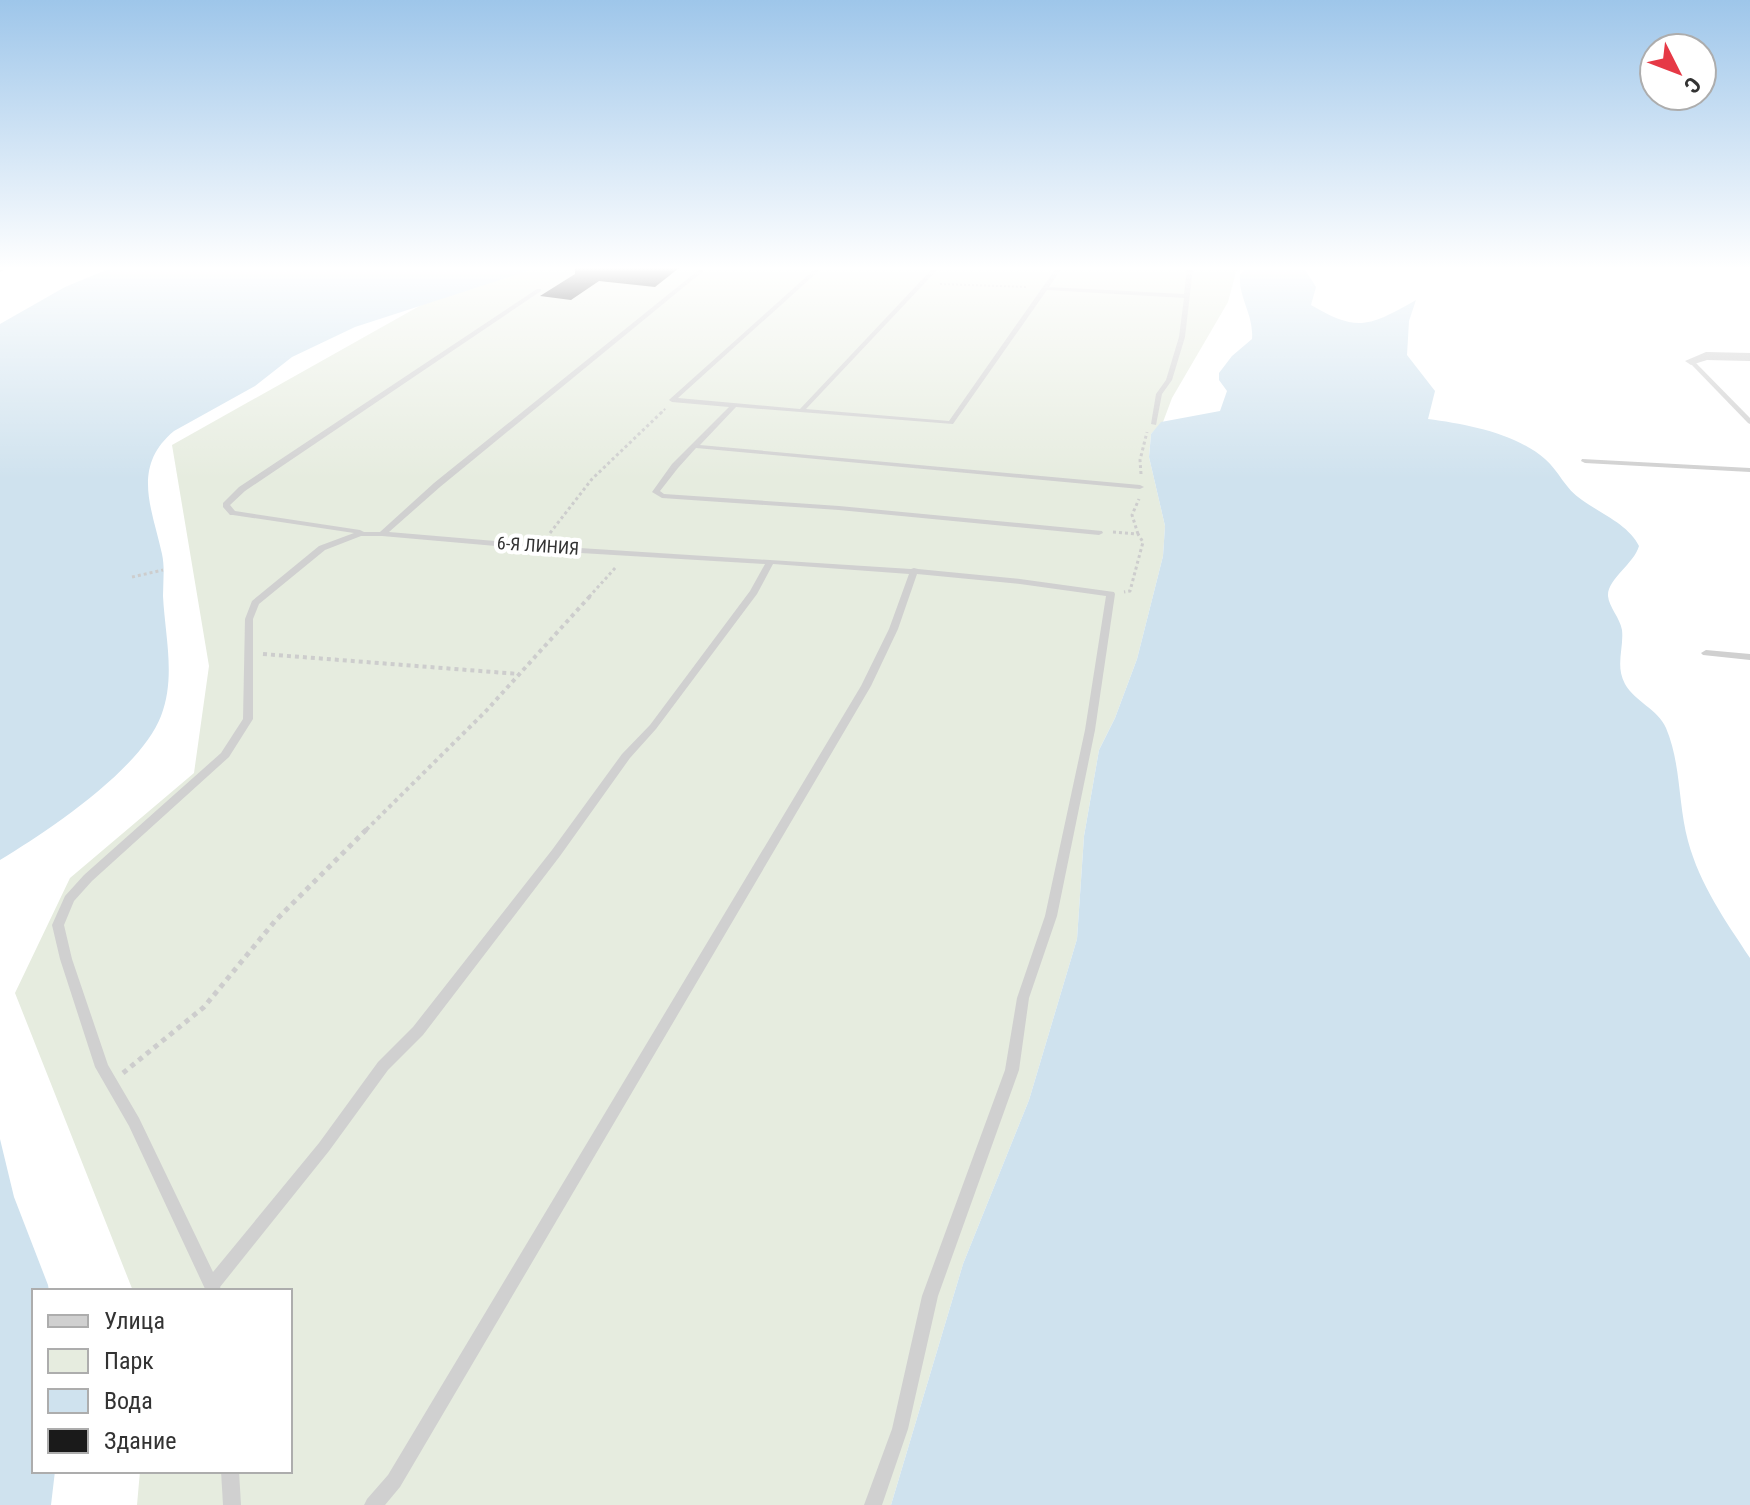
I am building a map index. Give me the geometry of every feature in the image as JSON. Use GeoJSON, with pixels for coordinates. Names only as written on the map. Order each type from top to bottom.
{"type":"FeatureCollection","features":[{"type":"Feature","properties":{"kind":"street"},"geometry":{"type":"LineString","coordinates":[[1691,361],[1706,356],[1750,357]]}},
{"type":"Feature","properties":{"kind":"lane"},"geometry":{"type":"LineString","coordinates":[[382,534],[233,513],[226,505],[242,489],[467,338]]}},
{"type":"Feature","properties":{"kind":"lane"},"geometry":{"type":"LineString","coordinates":[[618,338],[437,485],[382,534],[360,534],[322,548],[265,592],[255,603],[249,619],[248,719],[241,734],[225,755],[88,878],[69,899],[58,925],[66,959],[102,1067],[134,1122],[213,1287],[324,1147],[383,1066],[418,1031],[556,853],[626,756],[653,727],[754,592],[770,562]]}},
{"type":"Feature","properties":{"kind":"lane"},"geometry":{"type":"LineString","coordinates":[[672,400],[741,338]]}},
{"type":"Feature","properties":{"kind":"lane"},"geometry":{"type":"LineString","coordinates":[[803,408],[869,338]]}},
{"type":"Feature","properties":{"kind":"lane"},"geometry":{"type":"LineString","coordinates":[[672,400],[803,408],[951,423],[1010,338]]}},
{"type":"Feature","properties":{"kind":"lane"},"geometry":{"type":"LineString","coordinates":[[1154,424],[1159,394],[1169,380],[1182,338]]}},
{"type":"Feature","properties":{"kind":"lane"},"geometry":{"type":"LineString","coordinates":[[1691,361],[1750,422]]}},
{"type":"Feature","properties":{"kind":"lane"},"geometry":{"type":"LineString","coordinates":[[734,405],[693,446],[656,492],[662,496],[839,508],[1099,533]]}},
{"type":"Feature","properties":{"kind":"lane"},"geometry":{"type":"LineString","coordinates":[[693,446],[1140,487]]}},
{"type":"Feature","properties":{"kind":"lane"},"geometry":{"type":"LineString","coordinates":[[1585,461],[1750,470]]}},
{"type":"Feature","properties":{"kind":"lane","name":"6-Я ЛИНИЯ"},"geometry":{"type":"LineString","coordinates":[[382,534],[914,570],[1018,580],[1111,594]]}},
{"type":"Feature","properties":{"kind":"lane"},"geometry":{"type":"LineString","coordinates":[[373,1505],[394,1481],[866,686],[890,640],[906,601],[914,570]]}},
{"type":"Feature","properties":{"kind":"lane"},"geometry":{"type":"LineString","coordinates":[[873,1505],[900,1429],[930,1296],[1012,1070],[1023,998],[1051,916],[1090,730],[1111,594]]}},
{"type":"Feature","properties":{"kind":"lane"},"geometry":{"type":"LineString","coordinates":[[1706,653],[1750,657]]}},
{"type":"Feature","properties":{"kind":"lane"},"geometry":{"type":"LineString","coordinates":[[230,1473],[232,1505]]}},
{"type":"Feature","properties":{"kind":"path"},"geometry":{"type":"LineString","coordinates":[[539,546],[592,479],[672,400]]}},
{"type":"Feature","properties":{"kind":"path"},"geometry":{"type":"LineString","coordinates":[[1099,533],[1138,534],[1143,542],[1130,591],[1111,594]]}},
{"type":"Feature","properties":{"kind":"path"},"geometry":{"type":"LineString","coordinates":[[112,1083],[204,1007],[275,921],[364,836],[519,674],[583,606],[626,552]]}},
{"type":"Feature","properties":{"kind":"path"},"geometry":{"type":"LineString","coordinates":[[132,577],[163,570]]}},
{"type":"Feature","properties":{"kind":"path"},"geometry":{"type":"LineString","coordinates":[[249,653],[519,674]]}},
{"type":"Feature","properties":{"kind":"green space"},"geometry":{"type":"Polygon","coordinates":[[[362,338],[1207,338],[1172,398],[1163,422],[1151,434],[1149,457],[1165,526],[1163,556],[1137,659],[1115,718],[1099,750],[1084,836],[1077,939],[1029,1100],[963,1264],[891,1505],[137,1505],[140,1473],[292,1473],[292,1289],[132,1289],[15,993],[70,878],[194,773],[209,666],[172,445],[362,338]]]}},
{"type":"Feature","properties":{"kind":"water"},"geometry":{"type":"Polygon","coordinates":[[[0,338],[331,338],[292,357],[255,386],[174,431],[161,445],[153,459],[148,489],[163,564],[169,671],[161,716],[134,757],[114,777],[67,816],[0,860],[0,338]]]}},
{"type":"Feature","properties":{"kind":"water"},"geometry":{"type":"Polygon","coordinates":[[[1408,338],[1407,355],[1435,391],[1428,419],[1490,431],[1533,450],[1550,464],[1576,496],[1621,526],[1639,546],[1612,584],[1608,596],[1622,630],[1622,677],[1634,696],[1658,716],[1666,728],[1693,857],[1714,902],[1750,958],[1750,1505],[891,1505],[963,1264],[1029,1100],[1077,939],[1084,836],[1099,750],[1115,718],[1137,659],[1163,556],[1165,526],[1149,457],[1151,434],[1161,422],[1220,411],[1227,391],[1219,380],[1219,373],[1232,356],[1252,339],[1408,338]]]}},
{"type":"Feature","properties":{"kind":"water"},"geometry":{"type":"Polygon","coordinates":[[[0,1139],[14,1197],[49,1289],[32,1289],[32,1473],[55,1473],[51,1505],[0,1505],[0,1139]]]}}]}
